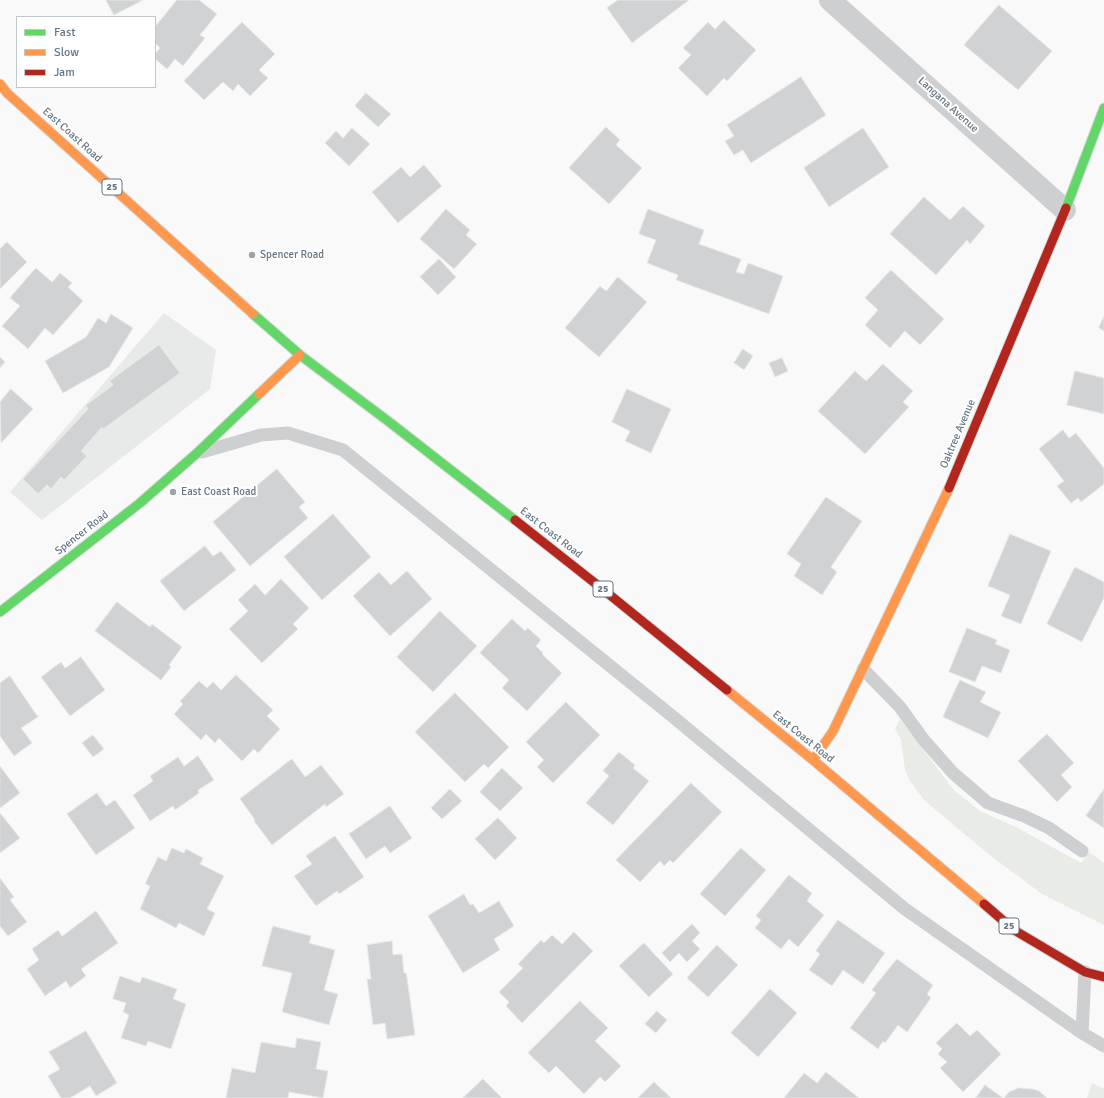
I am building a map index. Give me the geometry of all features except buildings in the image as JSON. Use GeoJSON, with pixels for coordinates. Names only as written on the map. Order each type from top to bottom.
{"type":"FeatureCollection","features":[{"type":"Feature","properties":{"kind":"main road","name":"East Coast Road"},"geometry":{"type":"LineString","coordinates":[[0,84],[7,93],[225,290],[300,355],[388,421],[605,590],[814,760],[1014,930],[1085,972],[1104,977]]}},
{"type":"Feature","properties":{"kind":"main road","name":"Oaktree Avenue"},"geometry":{"type":"LineString","coordinates":[[814,760],[833,731],[946,494],[1065,210],[1104,108]]}},
{"type":"Feature","properties":{"kind":"main road","name":"Spencer Road"},"geometry":{"type":"LineString","coordinates":[[0,612],[140,504],[196,454],[300,355]]}},
{"type":"Feature","properties":{"kind":"street","name":"Langana Avenue"},"geometry":{"type":"LineString","coordinates":[[830,0],[1065,210]]}},
{"type":"Feature","properties":{"kind":"lane"},"geometry":{"type":"LineString","coordinates":[[196,454],[261,435],[288,433],[343,450],[666,711],[905,909],[1082,1033],[1104,1046]]}},
{"type":"Feature","properties":{"kind":"lane"},"geometry":{"type":"LineString","coordinates":[[863,669],[900,707],[923,739],[953,772],[988,803],[1024,816],[1049,828],[1082,851]]}},
{"type":"Feature","properties":{"kind":"lane"},"geometry":{"type":"LineString","coordinates":[[1082,1033],[1085,972]]}},
{"type":"Feature","properties":{"kind":"shaded area"},"geometry":{"type":"Polygon","coordinates":[[[164,313],[216,350],[210,389],[42,520],[10,492],[164,313]]]}},
{"type":"Feature","properties":{"kind":"shaded area"},"geometry":{"type":"Polygon","coordinates":[[[900,719],[954,790],[980,811],[1018,828],[1081,863],[1089,852],[1104,863],[1104,925],[1042,894],[987,853],[924,800],[910,781],[905,770],[901,739],[895,729],[900,719]]]}},
{"type":"Feature","properties":{"kind":"shaded area"},"geometry":{"type":"Polygon","coordinates":[[[1092,1083],[1104,1089],[1104,1098],[1087,1098],[1092,1083]]]}},
{"type":"Feature","properties":{"kind":"traffic: fast"},"geometry":{"type":"LineString","coordinates":[[1066,208],[1104,108]]}},
{"type":"Feature","properties":{"kind":"traffic: fast"},"geometry":{"type":"LineString","coordinates":[[253,314],[300,355],[388,421],[515,520]]}},
{"type":"Feature","properties":{"kind":"traffic: fast"},"geometry":{"type":"LineString","coordinates":[[0,612],[140,503],[196,454],[259,394]]}},
{"type":"Feature","properties":{"kind":"traffic: slow"},"geometry":{"type":"LineString","coordinates":[[0,84],[7,93],[253,314]]}},
{"type":"Feature","properties":{"kind":"traffic: slow"},"geometry":{"type":"LineString","coordinates":[[259,394],[300,355]]}},
{"type":"Feature","properties":{"kind":"traffic: slow"},"geometry":{"type":"LineString","coordinates":[[813,760],[833,731],[949,488]]}},
{"type":"Feature","properties":{"kind":"traffic: slow"},"geometry":{"type":"LineString","coordinates":[[727,690],[813,760],[984,904]]}},
{"type":"Feature","properties":{"kind":"traffic: jam"},"geometry":{"type":"LineString","coordinates":[[949,488],[1066,208]]}},
{"type":"Feature","properties":{"kind":"traffic: jam"},"geometry":{"type":"LineString","coordinates":[[515,520],[727,690]]}},
{"type":"Feature","properties":{"kind":"traffic: jam"},"geometry":{"type":"LineString","coordinates":[[984,904],[1014,930],[1085,972],[1104,977]]}},
{"type":"Feature","properties":{"kind":"place","name":"Spencer Road"},"geometry":{"type":"Point","coordinates":[252,255]}},
{"type":"Feature","properties":{"kind":"place","name":"East Coast Road"},"geometry":{"type":"Point","coordinates":[173,492]}}]}
